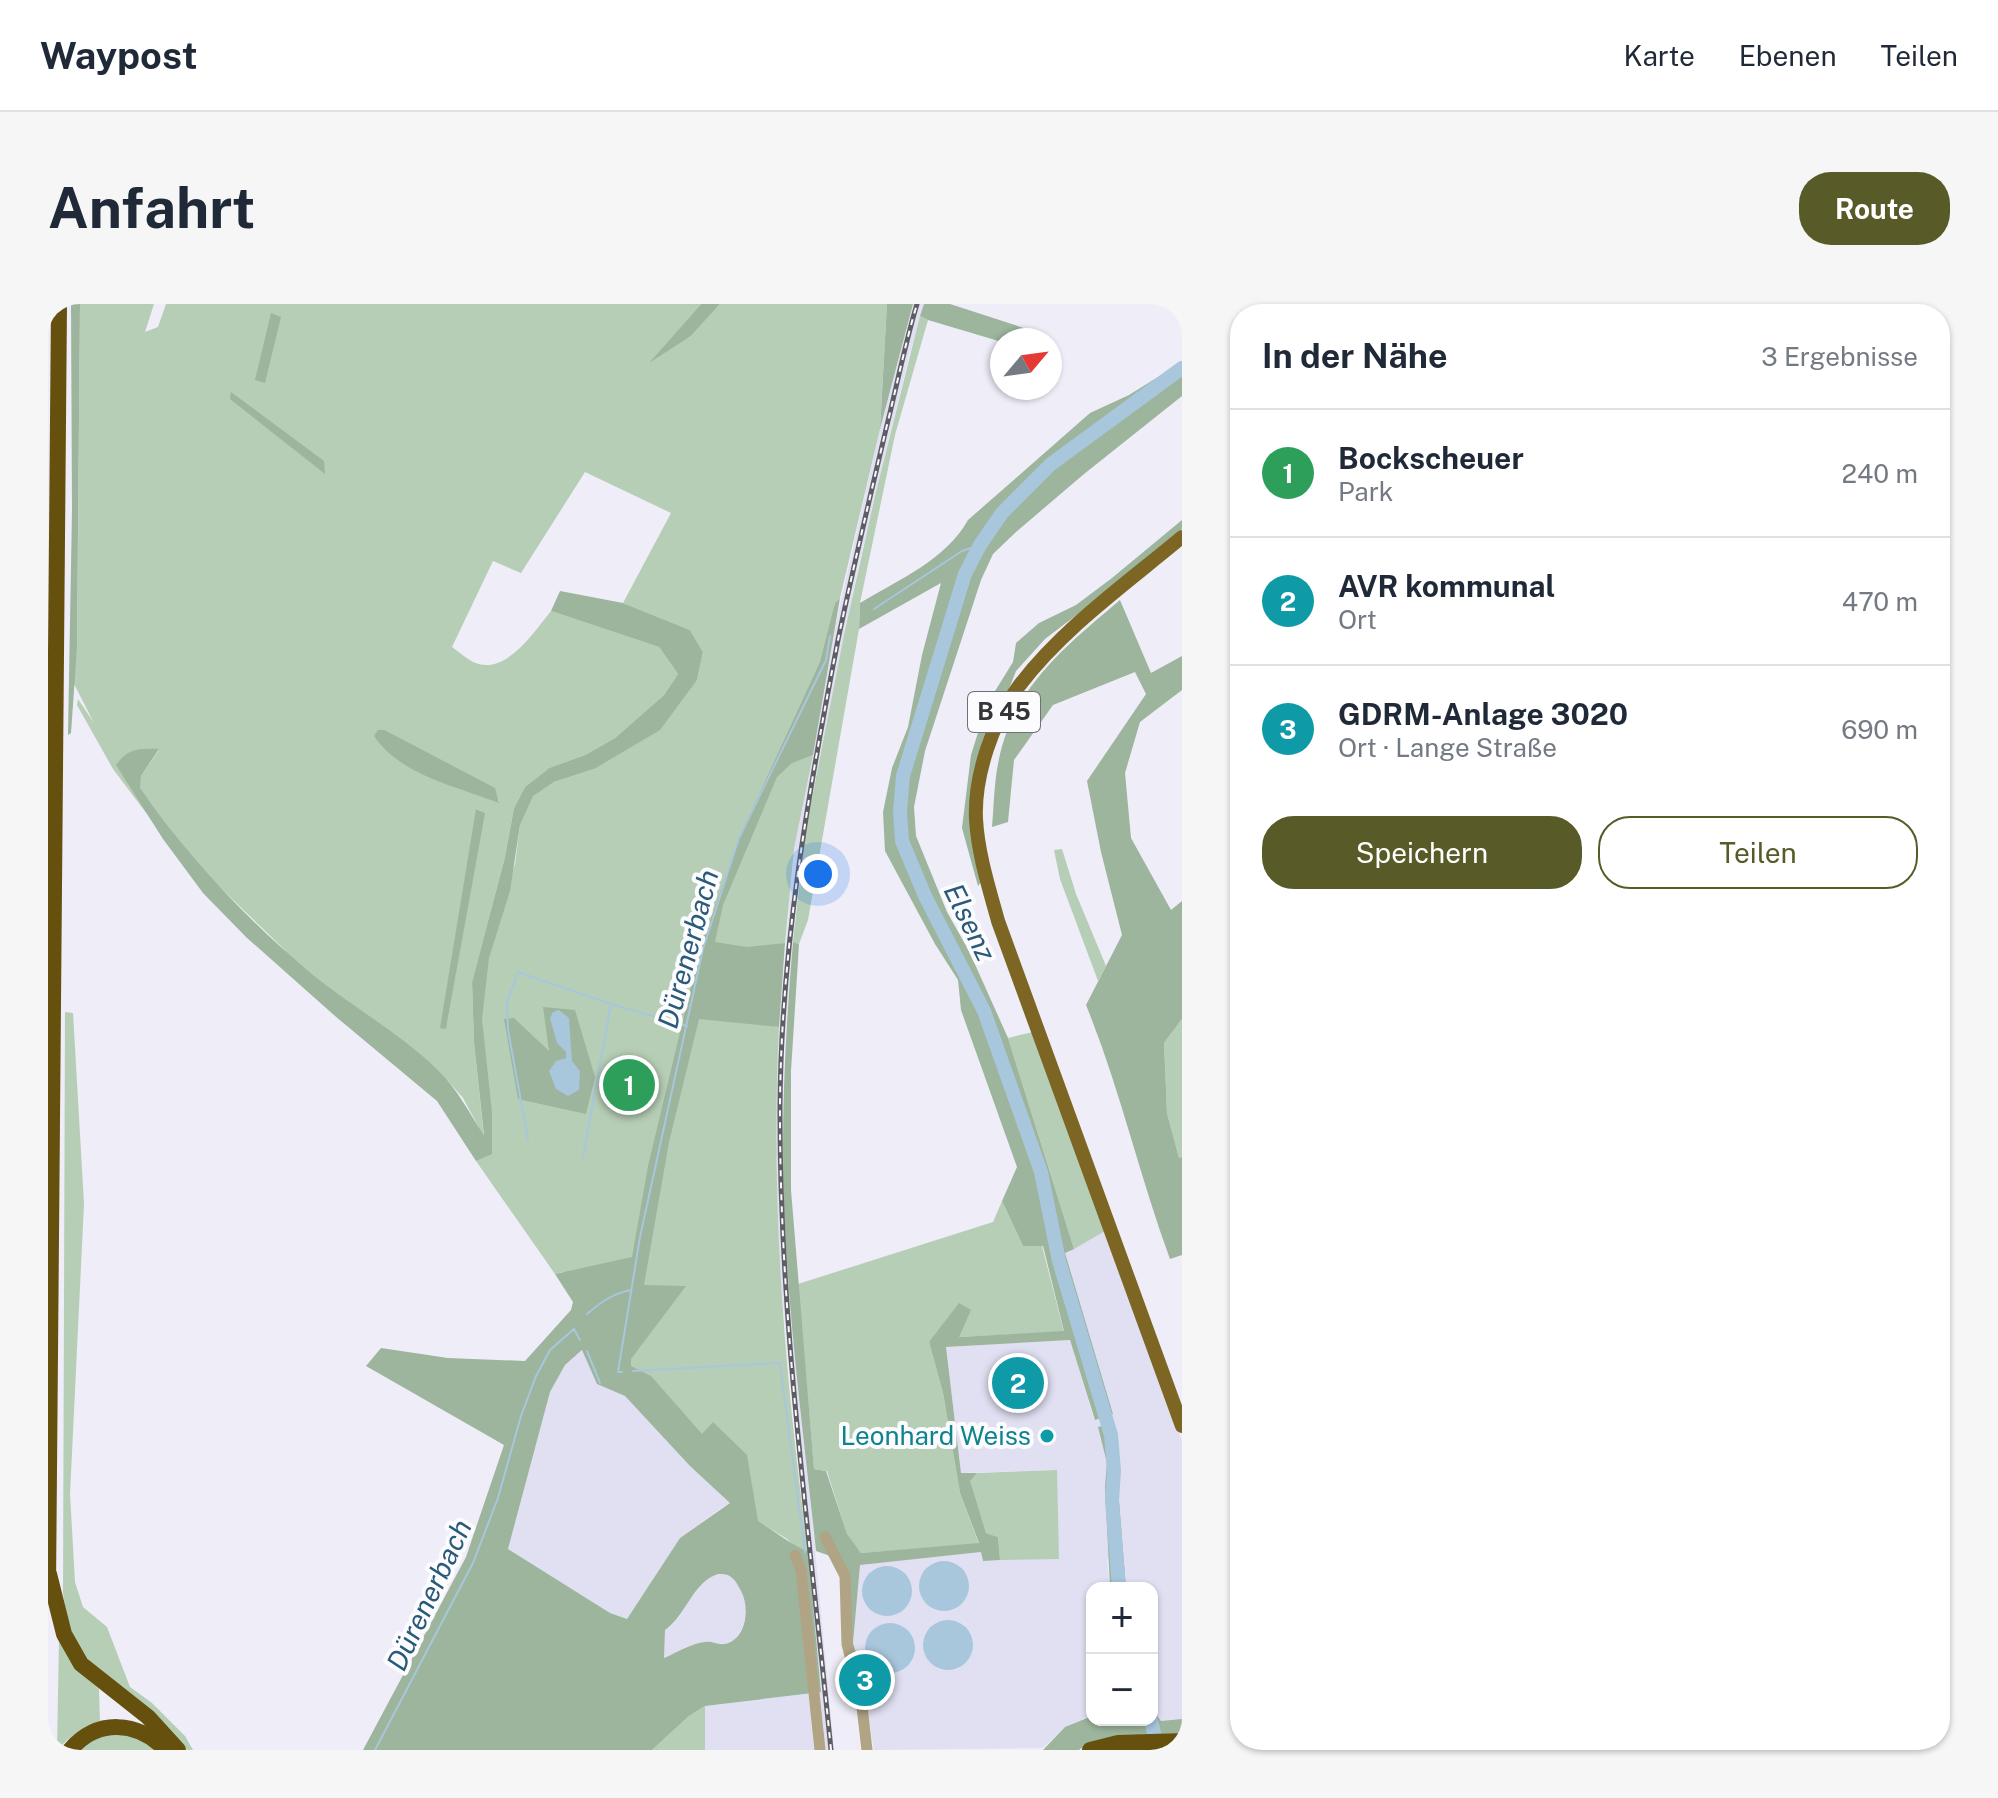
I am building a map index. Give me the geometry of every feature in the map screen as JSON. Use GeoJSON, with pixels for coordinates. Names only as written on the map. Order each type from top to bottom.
{"type":"FeatureCollection","features":[{"type":"Feature","properties":{"kind":"highway"},"geometry":{"type":"LineString","coordinates":[[48,1586],[59,304]]}},
{"type":"Feature","properties":{"kind":"highway"},"geometry":{"type":"LineString","coordinates":[[48,1568],[64,1634],[81,1664],[148,1717],[178,1750]]}},
{"type":"Feature","properties":{"kind":"highway"},"geometry":{"type":"LineString","coordinates":[[70,1750],[79,1741],[103,1728],[130,1727],[144,1732],[166,1750]]}},
{"type":"Feature","properties":{"kind":"highway"},"geometry":{"type":"LineString","coordinates":[[1098,1748],[1176,1742]]}},
{"type":"Feature","properties":{"kind":"main road","name":"B 45"},"geometry":{"type":"LineString","coordinates":[[1182,537],[1070,632],[1018,687],[987,753],[978,791],[976,819],[982,863],[998,921],[1182,1426]]}},
{"type":"Feature","properties":{"kind":"street"},"geometry":{"type":"LineString","coordinates":[[825,1537],[845,1576],[847,1644],[861,1698],[867,1750]]}},
{"type":"Feature","properties":{"kind":"street"},"geometry":{"type":"LineString","coordinates":[[795,1555],[801,1570],[820,1750]]}},
{"type":"Feature","properties":{"kind":"shaded area"},"geometry":{"type":"Polygon","coordinates":[[[913,304],[924,304],[858,568],[805,833],[784,1050],[783,1151],[791,1296],[834,1750],[705,1750],[705,1706],[821,1692],[777,1243],[775,1124],[779,1027],[794,849],[827,663],[880,429],[913,304]]]}},
{"type":"Feature","properties":{"kind":"shaded area"},"geometry":{"type":"Polygon","coordinates":[[[559,1010],[569,1018],[572,1061],[580,1071],[579,1090],[568,1096],[556,1089],[549,1071],[556,1061],[566,1058],[566,1052],[557,1043],[550,1018],[553,1012],[559,1010]]]}},
{"type":"Feature","properties":{"kind":"shaded area"},"geometry":{"type":"Polygon","coordinates":[[[1105,1231],[1182,1441],[1182,1734],[1157,1734],[1155,1726],[1158,1726],[1158,1582],[1125,1582],[1123,1559],[1107,1559],[1109,1582],[1086,1582],[1086,1718],[1065,1727],[1043,1748],[874,1750],[867,1707],[873,1706],[871,1686],[862,1685],[853,1643],[860,1564],[981,1552],[983,1561],[1057,1470],[961,1473],[946,1347],[1070,1340],[1094,1419],[1113,1414],[1064,1253],[1105,1231]]]}},
{"type":"Feature","properties":{"kind":"shaded area"},"geometry":{"type":"Polygon","coordinates":[[[583,1350],[597,1384],[625,1396],[690,1466],[731,1503],[680,1538],[627,1619],[610,1613],[508,1549],[550,1392],[565,1365],[583,1350]]]}},
{"type":"Feature","properties":{"kind":"shaded area"},"geometry":{"type":"Polygon","coordinates":[[[944,1561],[962,1568],[969,1586],[962,1604],[944,1611],[926,1604],[919,1586],[926,1568],[944,1561]]]}},
{"type":"Feature","properties":{"kind":"shaded area"},"geometry":{"type":"Polygon","coordinates":[[[887,1566],[905,1573],[912,1591],[905,1609],[887,1616],[869,1609],[862,1591],[869,1573],[887,1566]]]}},
{"type":"Feature","properties":{"kind":"shaded area"},"geometry":{"type":"Polygon","coordinates":[[[718,1574],[734,1578],[745,1597],[747,1613],[735,1639],[725,1644],[705,1642],[663,1658],[665,1629],[701,1585],[718,1574]]]}},
{"type":"Feature","properties":{"kind":"shaded area"},"geometry":{"type":"Polygon","coordinates":[[[948,1620],[966,1627],[973,1645],[966,1663],[948,1670],[930,1663],[923,1645],[930,1627],[948,1620]]]}},
{"type":"Feature","properties":{"kind":"shaded area"},"geometry":{"type":"Polygon","coordinates":[[[890,1623],[908,1630],[915,1648],[908,1666],[890,1673],[872,1666],[865,1648],[872,1630],[890,1623]]]}},
{"type":"Feature","properties":{"kind":"green space"},"geometry":{"type":"Polygon","coordinates":[[[71,304],[80,304],[77,648],[71,733],[68,735],[72,510],[71,304]]]}},
{"type":"Feature","properties":{"kind":"green space"},"geometry":{"type":"Polygon","coordinates":[[[80,304],[154,304],[145,332],[158,327],[166,304],[701,304],[652,360],[691,336],[720,304],[887,304],[880,429],[840,598],[835,603],[804,758],[813,755],[794,849],[785,943],[779,944],[775,1027],[779,1027],[778,1224],[786,1355],[808,1551],[795,1547],[758,1521],[697,1466],[563,1272],[555,1274],[476,1161],[479,1159],[435,1093],[205,891],[113,769],[77,705],[78,699],[94,723],[73,682],[77,648],[80,304]],[[585,472],[521,573],[493,561],[452,647],[473,662],[485,665],[496,663],[518,650],[551,611],[659,647],[678,674],[664,695],[615,738],[585,755],[549,768],[525,787],[514,808],[505,857],[472,982],[474,1043],[484,1137],[463,1098],[440,1072],[388,1031],[488,1146],[478,986],[515,864],[520,825],[532,796],[554,782],[594,769],[697,680],[703,652],[690,630],[623,603],[671,513],[585,472]],[[385,730],[374,736],[398,759],[431,778],[499,802],[494,788],[385,730]],[[159,750],[117,764],[216,888],[287,952],[203,871],[139,788],[141,776],[159,750]],[[477,809],[446,1029],[484,813],[477,809]]]}},
{"type":"Feature","properties":{"kind":"green space"},"geometry":{"type":"Polygon","coordinates":[[[701,304],[720,304],[691,336],[649,363],[701,304]]]}},
{"type":"Feature","properties":{"kind":"green space"},"geometry":{"type":"Polygon","coordinates":[[[887,304],[913,304],[880,429],[887,304]]]}},
{"type":"Feature","properties":{"kind":"green space"},"geometry":{"type":"Polygon","coordinates":[[[924,304],[950,304],[1024,328],[990,328],[990,338],[920,316],[924,304]]]}},
{"type":"Feature","properties":{"kind":"green space"},"geometry":{"type":"Polygon","coordinates":[[[271,313],[281,317],[265,383],[255,380],[271,313]]]}},
{"type":"Feature","properties":{"kind":"green space"},"geometry":{"type":"Polygon","coordinates":[[[920,316],[928,320],[895,435],[860,603],[859,629],[808,920],[799,944],[793,942],[805,834],[844,635],[920,316]]]}},
{"type":"Feature","properties":{"kind":"green space"},"geometry":{"type":"Polygon","coordinates":[[[1182,362],[1182,396],[1084,474],[993,554],[981,580],[925,751],[914,807],[916,836],[947,912],[969,951],[1008,1038],[1074,1249],[1065,1253],[1113,1414],[1095,1420],[1070,1340],[946,1347],[961,1473],[977,1473],[970,1481],[986,1533],[998,1537],[1000,1560],[983,1561],[981,1552],[860,1565],[853,1643],[860,1673],[850,1644],[848,1575],[830,1556],[816,1551],[794,1350],[786,1250],[783,1149],[793,942],[799,944],[791,1071],[791,1190],[814,1469],[826,1471],[847,1534],[861,1553],[979,1543],[960,1493],[943,1393],[929,1342],[959,1303],[971,1310],[959,1337],[1064,1331],[1043,1246],[1023,1246],[1002,1201],[1017,1167],[961,1010],[958,980],[885,851],[883,812],[892,768],[908,727],[922,655],[941,583],[859,629],[860,603],[934,558],[959,534],[968,520],[1090,413],[1129,395],[1182,362]]]}},
{"type":"Feature","properties":{"kind":"green space"},"geometry":{"type":"Polygon","coordinates":[[[231,392],[324,461],[325,474],[230,399],[231,392]]]}},
{"type":"Feature","properties":{"kind":"green space"},"geometry":{"type":"Polygon","coordinates":[[[1182,520],[1182,529],[1125,578],[1045,639],[1016,671],[978,768],[981,882],[978,886],[962,828],[971,755],[987,704],[1013,662],[1016,643],[1039,623],[1076,605],[1182,520]]]}},
{"type":"Feature","properties":{"kind":"green space"},"geometry":{"type":"Polygon","coordinates":[[[560,591],[623,603],[690,630],[703,652],[697,680],[660,730],[594,769],[554,782],[533,796],[520,825],[510,891],[489,958],[482,1019],[492,1113],[492,1154],[476,1161],[437,1101],[246,937],[203,893],[163,839],[116,765],[135,750],[159,749],[141,776],[140,788],[199,863],[242,910],[313,975],[409,1045],[439,1071],[484,1135],[474,1043],[472,982],[505,857],[514,808],[525,787],[549,768],[585,755],[615,738],[664,695],[678,674],[659,647],[551,611],[560,591]]]}},
{"type":"Feature","properties":{"kind":"green space"},"geometry":{"type":"Polygon","coordinates":[[[840,598],[813,755],[792,763],[777,777],[723,905],[715,942],[747,947],[785,943],[779,1027],[699,1019],[669,1142],[644,1285],[686,1286],[631,1359],[631,1366],[651,1376],[702,1434],[713,1422],[747,1455],[758,1521],[808,1551],[821,1692],[705,1706],[689,1716],[652,1750],[363,1750],[466,1557],[504,1445],[366,1366],[381,1348],[448,1358],[525,1361],[571,1310],[573,1302],[555,1274],[632,1257],[648,1166],[704,932],[739,838],[820,662],[835,603],[840,598]],[[582,1350],[565,1365],[550,1392],[508,1549],[610,1613],[627,1619],[680,1538],[730,1503],[690,1466],[625,1396],[597,1384],[582,1350]],[[718,1574],[702,1584],[665,1630],[664,1658],[695,1644],[725,1644],[738,1636],[745,1622],[744,1598],[732,1578],[718,1574]]]}},
{"type":"Feature","properties":{"kind":"green space"},"geometry":{"type":"Polygon","coordinates":[[[1120,600],[1151,673],[1182,656],[1182,690],[1140,722],[1125,773],[1131,838],[1171,910],[1182,901],[1182,1019],[1164,1043],[1167,1113],[1179,1158],[1182,1157],[1182,1255],[1170,1259],[1086,1005],[1122,935],[1087,781],[1146,694],[1135,672],[1053,705],[1014,760],[1008,822],[992,827],[999,759],[1017,710],[1045,669],[1120,600]]]}},
{"type":"Feature","properties":{"kind":"green space"},"geometry":{"type":"Polygon","coordinates":[[[378,730],[385,730],[495,788],[499,803],[430,778],[399,761],[374,736],[378,730]]]}},
{"type":"Feature","properties":{"kind":"green space"},"geometry":{"type":"Polygon","coordinates":[[[476,809],[485,813],[446,1029],[440,1028],[476,809]]]}},
{"type":"Feature","properties":{"kind":"green space"},"geometry":{"type":"Polygon","coordinates":[[[1062,849],[1076,894],[1106,966],[1098,981],[1060,879],[1054,850],[1062,849]]]}},
{"type":"Feature","properties":{"kind":"green space"},"geometry":{"type":"Polygon","coordinates":[[[543,1007],[575,1010],[595,1077],[586,1114],[518,1099],[504,1019],[514,1018],[549,1051],[543,1007]]]}},
{"type":"Feature","properties":{"kind":"green space"},"geometry":{"type":"Polygon","coordinates":[[[65,1012],[73,1013],[84,1204],[70,1494],[75,1582],[83,1607],[107,1627],[130,1687],[152,1703],[185,1736],[193,1750],[187,1750],[169,1729],[81,1654],[68,1626],[63,1593],[65,1012]]]}},
{"type":"Feature","properties":{"kind":"green space"},"geometry":{"type":"Polygon","coordinates":[[[1182,1019],[1182,1157],[1179,1158],[1167,1113],[1164,1043],[1182,1019]]]}},
{"type":"Feature","properties":{"kind":"green space"},"geometry":{"type":"Polygon","coordinates":[[[1033,1032],[1105,1231],[1074,1249],[1008,1038],[1033,1032]]]}},
{"type":"Feature","properties":{"kind":"green space"},"geometry":{"type":"Polygon","coordinates":[[[1002,1201],[1023,1246],[1042,1246],[1064,1332],[958,1337],[929,1342],[943,1393],[960,1493],[979,1544],[861,1553],[847,1535],[827,1471],[814,1469],[798,1284],[993,1222],[1002,1201]]]}},
{"type":"Feature","properties":{"kind":"green space"},"geometry":{"type":"Polygon","coordinates":[[[1113,1425],[1126,1582],[1110,1582],[1105,1486],[1107,1463],[1098,1427],[1113,1425]]]}},
{"type":"Feature","properties":{"kind":"green space"},"geometry":{"type":"Polygon","coordinates":[[[1057,1470],[1059,1559],[1000,1560],[998,1537],[986,1533],[969,1481],[977,1473],[1057,1470]]]}},
{"type":"Feature","properties":{"kind":"green space"},"geometry":{"type":"Polygon","coordinates":[[[59,1639],[83,1675],[99,1689],[100,1722],[68,1739],[57,1750],[59,1639]]]}},
{"type":"Feature","properties":{"kind":"green space"},"geometry":{"type":"Polygon","coordinates":[[[705,1706],[705,1750],[652,1750],[689,1716],[705,1706]]]}},
{"type":"Feature","properties":{"kind":"green space"},"geometry":{"type":"Polygon","coordinates":[[[1158,1717],[1161,1721],[1182,1719],[1182,1733],[1117,1736],[1091,1742],[1079,1750],[1043,1750],[1065,1727],[1086,1718],[1086,1726],[1158,1726],[1158,1717]]]}},
{"type":"Feature","properties":{"kind":"green space"},"geometry":{"type":"Polygon","coordinates":[[[107,1733],[139,1736],[159,1750],[77,1750],[107,1733]]]}},
{"type":"Feature","properties":{"kind":"waterway","name":"Elsenz"},"geometry":{"type":"LineString","coordinates":[[1119,1582],[1111,1435],[1059,1261],[1041,1172],[984,1011],[925,896],[902,841],[900,812],[903,776],[965,574],[980,545],[1002,513],[1051,464],[1182,368]]}},
{"type":"Feature","properties":{"kind":"waterway","name":"Dürenerbach"},"geometry":{"type":"LineString","coordinates":[[874,609],[962,551],[980,545]]}},
{"type":"Feature","properties":{"kind":"waterway","name":"Dürenerbach"},"geometry":{"type":"LineString","coordinates":[[622,1372],[618,1372],[640,1237],[703,949],[739,838],[826,660],[830,636]]}},
{"type":"Feature","properties":{"kind":"waterway"},"geometry":{"type":"LineString","coordinates":[[528,1140],[508,1030],[507,1003],[518,972],[687,1026]]}},
{"type":"Feature","properties":{"kind":"waterway"},"geometry":{"type":"LineString","coordinates":[[583,1157],[611,1004]]}},
{"type":"Feature","properties":{"kind":"waterway","name":"Dürenerbach"},"geometry":{"type":"LineString","coordinates":[[587,1314],[607,1299],[631,1290]]}},
{"type":"Feature","properties":{"kind":"waterway","name":"Dürenerbach"},"geometry":{"type":"LineString","coordinates":[[375,1750],[473,1563],[498,1498],[521,1416],[536,1376],[550,1350],[574,1329],[580,1340]]}},
{"type":"Feature","properties":{"kind":"waterway"},"geometry":{"type":"LineString","coordinates":[[587,1351],[600,1383]]}},
{"type":"Feature","properties":{"kind":"waterway"},"geometry":{"type":"LineString","coordinates":[[633,1371],[780,1363],[805,1552]]}},
{"type":"Feature","properties":{"kind":"waterway","name":"Elsenz"},"geometry":{"type":"LineString","coordinates":[[1152,1726],[1158,1750]]}},
{"type":"Feature","properties":{"kind":"railway"},"geometry":{"type":"LineString","coordinates":[[831,1750],[805,1509],[785,1267],[780,1106],[785,988],[798,872],[838,640],[917,304]]}},
{"type":"Feature","properties":{"kind":"place","name":"Bockscheuer"},"geometry":{"type":"Point","coordinates":[629,1085]}},
{"type":"Feature","properties":{"kind":"place","name":"AVR kommunal"},"geometry":{"type":"Point","coordinates":[1018,1383]}},
{"type":"Feature","properties":{"kind":"place","name":"Leonhard Weiss"},"geometry":{"type":"Point","coordinates":[1047,1436]}},
{"type":"Feature","properties":{"kind":"place","name":"GDRM-Anlage 3020"},"geometry":{"type":"Point","coordinates":[865,1680]}}]}
